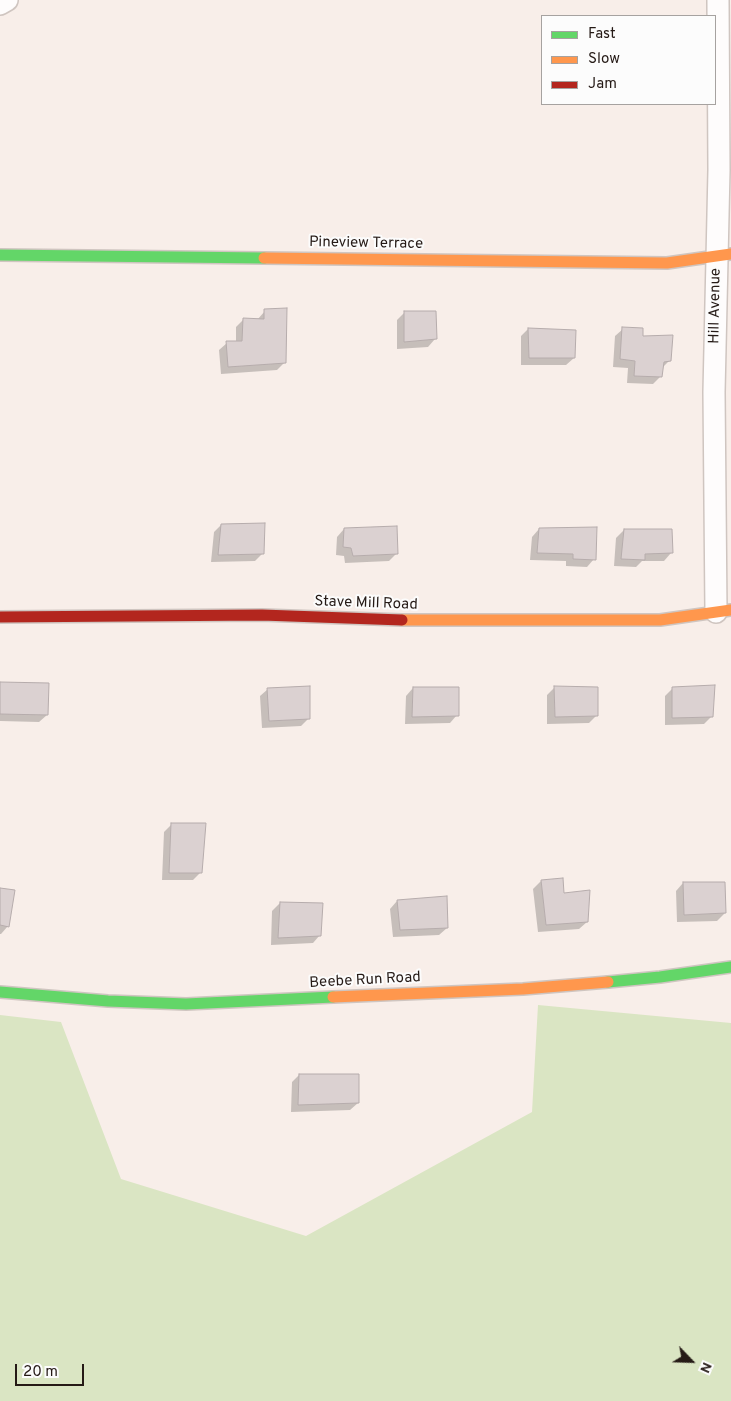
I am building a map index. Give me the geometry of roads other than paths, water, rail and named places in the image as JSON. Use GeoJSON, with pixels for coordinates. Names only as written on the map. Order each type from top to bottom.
{"type":"FeatureCollection","features":[{"type":"Feature","properties":{"kind":"street"},"geometry":{"type":"LineString","coordinates":[[0,4],[7,0]]}},
{"type":"Feature","properties":{"kind":"street","name":"Hill Avenue"},"geometry":{"type":"LineString","coordinates":[[718,0],[719,170],[724,255],[714,392],[724,611]]}},
{"type":"Feature","properties":{"kind":"street","name":"Pineview Terrace"},"geometry":{"type":"LineString","coordinates":[[0,254],[667,263],[724,255]]}},
{"type":"Feature","properties":{"kind":"street","name":"Stave Mill Road"},"geometry":{"type":"LineString","coordinates":[[0,617],[262,615],[424,622],[660,620],[724,611]]}},
{"type":"Feature","properties":{"kind":"street","name":"Beebe Run Road"},"geometry":{"type":"LineString","coordinates":[[0,992],[108,1001],[186,1004],[524,988],[660,977],[731,967]]}}]}
